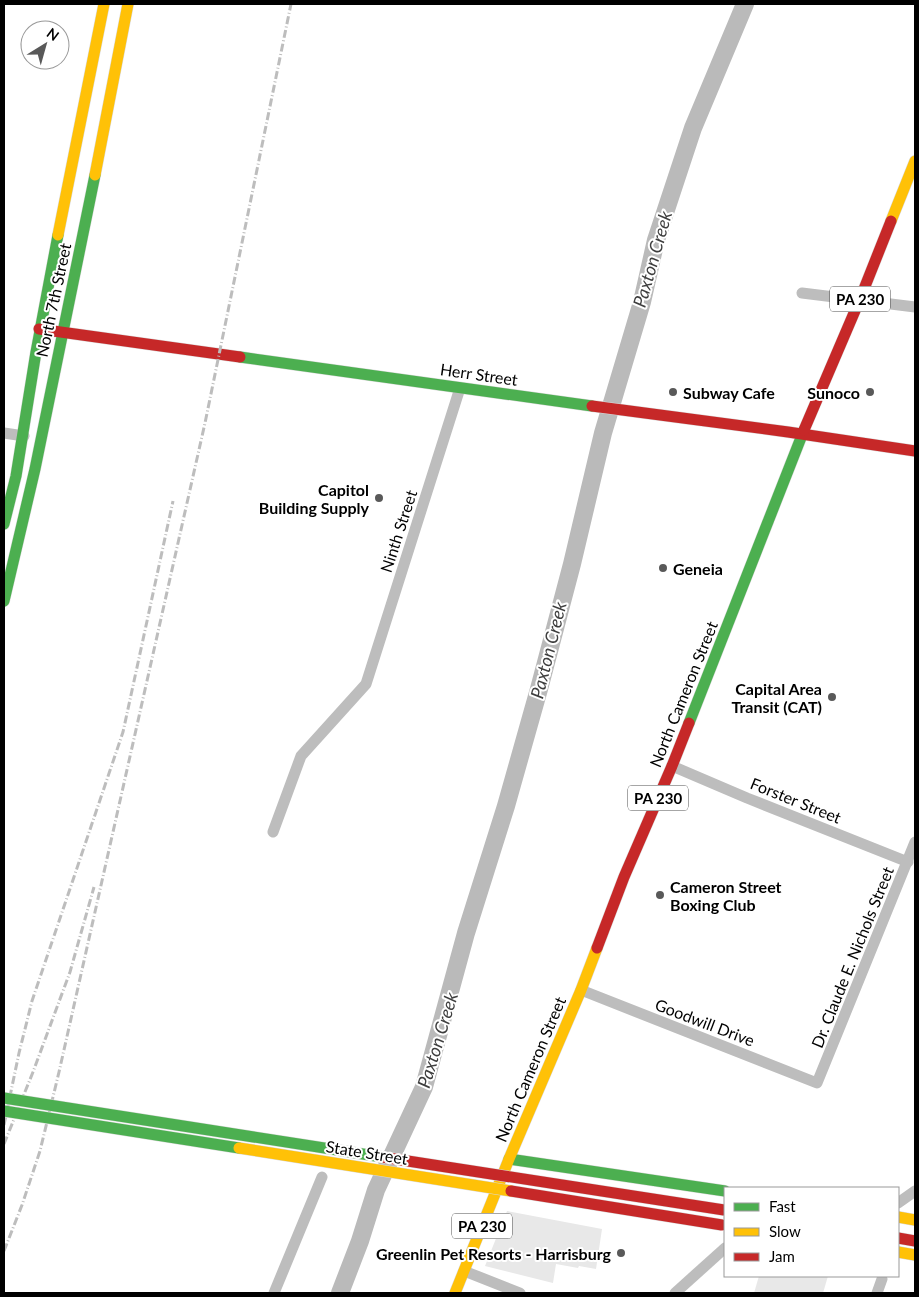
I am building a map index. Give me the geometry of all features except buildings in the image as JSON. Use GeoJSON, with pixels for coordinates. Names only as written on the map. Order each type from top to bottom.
{"type":"FeatureCollection","features":[{"type":"Feature","properties":{"kind":"main road","name":"North 7th Street"},"geometry":{"type":"LineString","coordinates":[[4,524],[24,436],[39,329],[104,4]]}},
{"type":"Feature","properties":{"kind":"main road","name":"North 7th Street"},"geometry":{"type":"LineString","coordinates":[[4,601],[35,469],[83,237],[128,4]]}},
{"type":"Feature","properties":{"kind":"main road","name":"North Cameron Street"},"geometry":{"type":"LineString","coordinates":[[455,1293],[509,1159],[581,990],[624,877],[672,766],[802,434],[860,300],[915,161]]}},
{"type":"Feature","properties":{"kind":"main road","name":"Herr Street"},"geometry":{"type":"LineString","coordinates":[[39,329],[915,451]]}},
{"type":"Feature","properties":{"kind":"main road","name":"State Street"},"geometry":{"type":"LineString","coordinates":[[4,1098],[724,1210]]}},
{"type":"Feature","properties":{"kind":"main road","name":"State Street"},"geometry":{"type":"LineString","coordinates":[[4,1111],[724,1225]]}},
{"type":"Feature","properties":{"kind":"main road"},"geometry":{"type":"LineString","coordinates":[[509,1159],[724,1191]]}},
{"type":"Feature","properties":{"kind":"main road"},"geometry":{"type":"LineString","coordinates":[[899,1217],[915,1220]]}},
{"type":"Feature","properties":{"kind":"main road"},"geometry":{"type":"LineString","coordinates":[[899,1238],[915,1241]]}},
{"type":"Feature","properties":{"kind":"main road"},"geometry":{"type":"LineString","coordinates":[[899,1252],[915,1255]]}},
{"type":"Feature","properties":{"kind":"street"},"geometry":{"type":"LineString","coordinates":[[802,292],[915,307]]}},
{"type":"Feature","properties":{"kind":"street","name":"Ninth Street"},"geometry":{"type":"LineString","coordinates":[[273,832],[301,756],[366,684],[460,388]]}},
{"type":"Feature","properties":{"kind":"street"},"geometry":{"type":"LineString","coordinates":[[4,433],[24,436]]}},
{"type":"Feature","properties":{"kind":"street","name":"Forster Street"},"geometry":{"type":"LineString","coordinates":[[672,766],[908,862]]}},
{"type":"Feature","properties":{"kind":"street","name":"Dr. Claude E. Nichols Street"},"geometry":{"type":"LineString","coordinates":[[817,1083],[915,842]]}},
{"type":"Feature","properties":{"kind":"street","name":"Goodwill Drive"},"geometry":{"type":"LineString","coordinates":[[581,990],[817,1083]]}},
{"type":"Feature","properties":{"kind":"street"},"geometry":{"type":"LineString","coordinates":[[274,1293],[322,1177]]}},
{"type":"Feature","properties":{"kind":"street"},"geometry":{"type":"LineString","coordinates":[[899,1202],[915,1191]]}},
{"type":"Feature","properties":{"kind":"street"},"geometry":{"type":"LineString","coordinates":[[676,1293],[724,1249]]}},
{"type":"Feature","properties":{"kind":"street"},"geometry":{"type":"LineString","coordinates":[[464,1271],[520,1293]]}},
{"type":"Feature","properties":{"kind":"street"},"geometry":{"type":"LineString","coordinates":[[878,1293],[882,1279]]}},
{"type":"Feature","properties":{"kind":"shaded area"},"geometry":{"type":"Polygon","coordinates":[[[507,1211],[602,1229],[596,1269],[556,1264],[553,1283],[485,1266],[507,1211]]]}},
{"type":"Feature","properties":{"kind":"shaded area"},"geometry":{"type":"Polygon","coordinates":[[[759,1277],[828,1277],[823,1293],[754,1293],[759,1277]]]}},
{"type":"Feature","properties":{"kind":"waterway","name":"Paxton Creek"},"geometry":{"type":"LineString","coordinates":[[340,1293],[360,1241],[376,1190],[424,1087],[466,933],[506,806],[539,689],[572,564],[603,433],[642,302],[656,240],[693,128],[745,4]]}},
{"type":"Feature","properties":{"kind":"railway"},"geometry":{"type":"LineString","coordinates":[[4,1251],[40,1151],[59,1072],[205,423],[291,4]]}},
{"type":"Feature","properties":{"kind":"railway"},"geometry":{"type":"LineString","coordinates":[[4,1125],[32,1001],[123,732],[173,501]]}},
{"type":"Feature","properties":{"kind":"railway"},"geometry":{"type":"LineString","coordinates":[[4,1144],[70,972],[94,887]]}},
{"type":"Feature","properties":{"kind":"traffic: fast"},"geometry":{"type":"LineString","coordinates":[[4,601],[35,469],[95,175]]}},
{"type":"Feature","properties":{"kind":"traffic: fast"},"geometry":{"type":"LineString","coordinates":[[4,524],[16,476],[36,352],[58,235]]}},
{"type":"Feature","properties":{"kind":"traffic: fast"},"geometry":{"type":"LineString","coordinates":[[240,357],[592,406]]}},
{"type":"Feature","properties":{"kind":"traffic: fast"},"geometry":{"type":"LineString","coordinates":[[689,723],[804,430]]}},
{"type":"Feature","properties":{"kind":"traffic: fast"},"geometry":{"type":"LineString","coordinates":[[4,1098],[382,1157]]}},
{"type":"Feature","properties":{"kind":"traffic: fast"},"geometry":{"type":"LineString","coordinates":[[4,1111],[239,1148]]}},
{"type":"Feature","properties":{"kind":"traffic: fast"},"geometry":{"type":"LineString","coordinates":[[509,1159],[724,1191]]}},
{"type":"Feature","properties":{"kind":"traffic: slow"},"geometry":{"type":"LineString","coordinates":[[58,235],[104,4]]}},
{"type":"Feature","properties":{"kind":"traffic: slow"},"geometry":{"type":"LineString","coordinates":[[95,175],[128,4]]}},
{"type":"Feature","properties":{"kind":"traffic: slow"},"geometry":{"type":"LineString","coordinates":[[891,221],[915,161]]}},
{"type":"Feature","properties":{"kind":"traffic: slow"},"geometry":{"type":"LineString","coordinates":[[455,1293],[597,948]]}},
{"type":"Feature","properties":{"kind":"traffic: slow"},"geometry":{"type":"LineString","coordinates":[[239,1148],[511,1191]]}},
{"type":"Feature","properties":{"kind":"traffic: slow"},"geometry":{"type":"LineString","coordinates":[[899,1217],[915,1220]]}},
{"type":"Feature","properties":{"kind":"traffic: slow"},"geometry":{"type":"LineString","coordinates":[[899,1252],[915,1255]]}},
{"type":"Feature","properties":{"kind":"traffic: jam"},"geometry":{"type":"LineString","coordinates":[[804,430],[891,221]]}},
{"type":"Feature","properties":{"kind":"traffic: jam"},"geometry":{"type":"LineString","coordinates":[[39,329],[240,357]]}},
{"type":"Feature","properties":{"kind":"traffic: jam"},"geometry":{"type":"LineString","coordinates":[[592,406],[915,451]]}},
{"type":"Feature","properties":{"kind":"traffic: jam"},"geometry":{"type":"LineString","coordinates":[[597,948],[624,877],[689,723]]}},
{"type":"Feature","properties":{"kind":"traffic: jam"},"geometry":{"type":"LineString","coordinates":[[382,1157],[724,1210]]}},
{"type":"Feature","properties":{"kind":"traffic: jam"},"geometry":{"type":"LineString","coordinates":[[511,1191],[722,1225]]}},
{"type":"Feature","properties":{"kind":"traffic: jam"},"geometry":{"type":"LineString","coordinates":[[899,1238],[915,1241]]}},
{"type":"Feature","properties":{"kind":"place","name":"Subway Cafe"},"geometry":{"type":"Point","coordinates":[673,392]}},
{"type":"Feature","properties":{"kind":"place","name":"Sunoco"},"geometry":{"type":"Point","coordinates":[870,392]}},
{"type":"Feature","properties":{"kind":"place","name":"Capitol Building Supply"},"geometry":{"type":"Point","coordinates":[379,498]}},
{"type":"Feature","properties":{"kind":"place","name":"Geneia"},"geometry":{"type":"Point","coordinates":[663,568]}},
{"type":"Feature","properties":{"kind":"place","name":"Capital Area Transit (CAT)"},"geometry":{"type":"Point","coordinates":[832,697]}},
{"type":"Feature","properties":{"kind":"place","name":"Cameron Street Boxing Club"},"geometry":{"type":"Point","coordinates":[660,895]}},
{"type":"Feature","properties":{"kind":"place","name":"Greenlin Pet Resorts - Harrisburg"},"geometry":{"type":"Point","coordinates":[621,1253]}}]}
